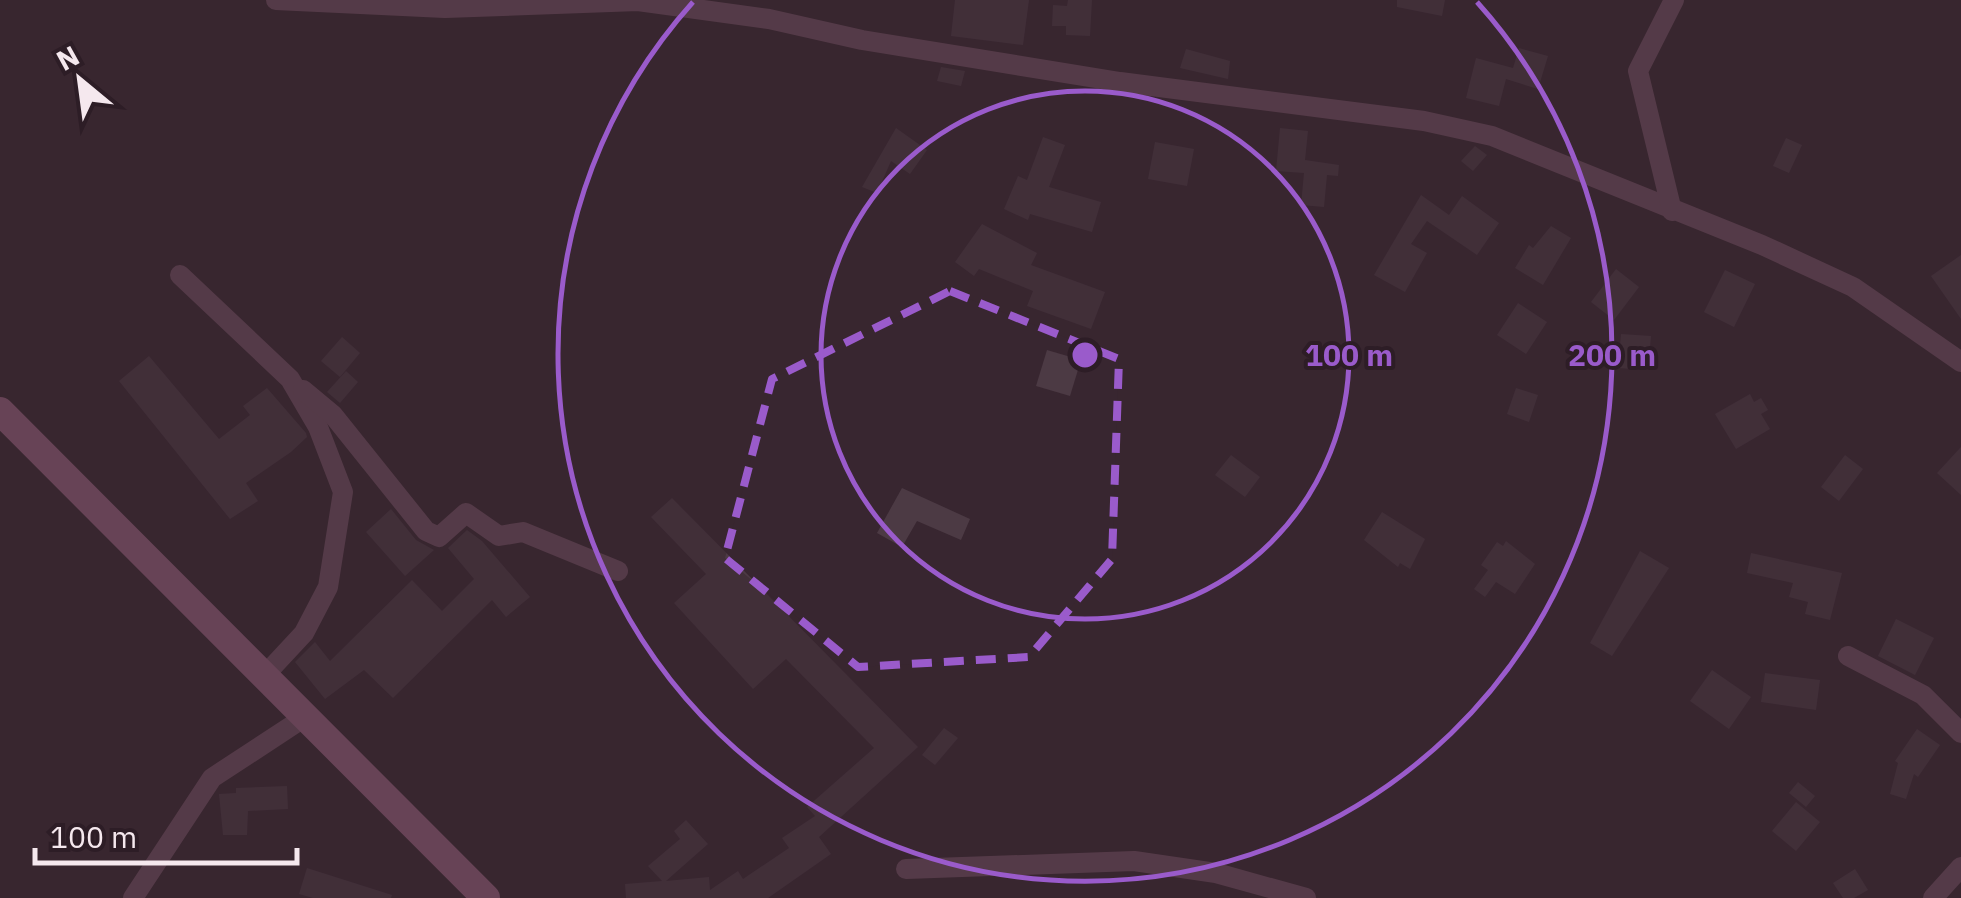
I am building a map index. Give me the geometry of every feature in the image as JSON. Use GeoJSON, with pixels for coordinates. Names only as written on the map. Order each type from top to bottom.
{"type":"FeatureCollection","features":[{"type":"Feature","properties":{"kind":"main road"},"geometry":{"type":"LineString","coordinates":[[0,411],[486,898]]}},
{"type":"Feature","properties":{"kind":"street"},"geometry":{"type":"LineString","coordinates":[[276,0],[445,8],[638,1],[769,19],[862,40],[1120,82],[1424,121],[1492,136],[1853,287],[1961,362]]}},
{"type":"Feature","properties":{"kind":"street"},"geometry":{"type":"LineString","coordinates":[[1672,211],[1638,71],[1674,0]]}},
{"type":"Feature","properties":{"kind":"street"},"geometry":{"type":"LineString","coordinates":[[180,275],[290,380],[334,415],[426,531],[439,537],[466,513],[499,536],[523,532],[618,571]]}},
{"type":"Feature","properties":{"kind":"street"},"geometry":{"type":"LineString","coordinates":[[264,676],[304,633],[328,587],[343,492],[318,427],[290,380]]}},
{"type":"Feature","properties":{"kind":"street"},"geometry":{"type":"LineString","coordinates":[[1848,656],[1923,696],[1961,733]]}},
{"type":"Feature","properties":{"kind":"street"},"geometry":{"type":"LineString","coordinates":[[132,898],[212,778],[305,718]]}},
{"type":"Feature","properties":{"kind":"street"},"geometry":{"type":"LineString","coordinates":[[906,869],[1134,860],[1216,873],[1306,898]]}},
{"type":"Feature","properties":{"kind":"street"},"geometry":{"type":"LineString","coordinates":[[1933,898],[1961,866]]}},
{"type":"Feature","properties":{"kind":"highlighted area"},"geometry":{"type":"Polygon","coordinates":[[[950,291],[1119,359],[1112,559],[1029,657],[858,667],[725,558],[772,379],[950,291]]]}},
{"type":"Feature","properties":{"kind":"building"},"geometry":{"type":"Polygon","coordinates":[[[955,0],[1029,0],[1023,45],[951,36],[955,0]]]}},
{"type":"Feature","properties":{"kind":"building"},"geometry":{"type":"Polygon","coordinates":[[[1068,0],[1092,0],[1090,36],[1066,35],[1066,26],[1052,26],[1053,5],[1067,6],[1068,0]]]}},
{"type":"Feature","properties":{"kind":"building"},"geometry":{"type":"Polygon","coordinates":[[[1397,0],[1445,0],[1442,16],[1397,7],[1397,0]]]}},
{"type":"Feature","properties":{"kind":"building"},"geometry":{"type":"Polygon","coordinates":[[[1519,48],[1548,56],[1538,89],[1506,79],[1499,106],[1466,98],[1476,58],[1513,68],[1519,48]]]}},
{"type":"Feature","properties":{"kind":"building"},"geometry":{"type":"Polygon","coordinates":[[[1186,49],[1230,61],[1228,79],[1180,68],[1186,49]]]}},
{"type":"Feature","properties":{"kind":"building"},"geometry":{"type":"Polygon","coordinates":[[[941,67],[965,71],[961,86],[937,81],[941,67]]]}},
{"type":"Feature","properties":{"kind":"building"},"geometry":{"type":"Polygon","coordinates":[[[896,128],[927,150],[910,174],[891,161],[877,193],[862,187],[896,128]]]}},
{"type":"Feature","properties":{"kind":"building"},"geometry":{"type":"Polygon","coordinates":[[[1280,128],[1308,131],[1305,160],[1339,165],[1338,176],[1327,175],[1324,207],[1301,205],[1304,173],[1276,171],[1280,128]]]}},
{"type":"Feature","properties":{"kind":"building"},"geometry":{"type":"Polygon","coordinates":[[[1043,137],[1065,145],[1049,187],[1101,202],[1092,232],[1030,214],[1028,220],[1004,209],[1018,176],[1027,180],[1043,137]]]}},
{"type":"Feature","properties":{"kind":"building"},"geometry":{"type":"Polygon","coordinates":[[[1786,138],[1802,145],[1789,173],[1773,166],[1786,138]]]}},
{"type":"Feature","properties":{"kind":"building"},"geometry":{"type":"Polygon","coordinates":[[[1155,142],[1194,149],[1187,186],[1148,179],[1155,142]]]}},
{"type":"Feature","properties":{"kind":"building"},"geometry":{"type":"Polygon","coordinates":[[[1475,146],[1487,155],[1473,171],[1461,161],[1475,146]]]}},
{"type":"Feature","properties":{"kind":"building"},"geometry":{"type":"Polygon","coordinates":[[[1421,195],[1449,215],[1462,196],[1499,223],[1477,255],[1427,221],[1411,244],[1427,253],[1405,292],[1374,275],[1421,195]]]}},
{"type":"Feature","properties":{"kind":"building"},"geometry":{"type":"Polygon","coordinates":[[[982,224],[1037,253],[1031,265],[1105,292],[1091,329],[1027,306],[1033,291],[979,269],[974,276],[955,262],[982,224]]]}},
{"type":"Feature","properties":{"kind":"building"},"geometry":{"type":"Polygon","coordinates":[[[1551,226],[1571,238],[1543,285],[1515,268],[1529,245],[1533,248],[1551,226]]]}},
{"type":"Feature","properties":{"kind":"building"},"geometry":{"type":"Polygon","coordinates":[[[1961,255],[1961,319],[1931,276],[1961,255]]]}},
{"type":"Feature","properties":{"kind":"building"},"geometry":{"type":"Polygon","coordinates":[[[1616,269],[1639,287],[1614,320],[1591,302],[1616,269]]]}},
{"type":"Feature","properties":{"kind":"building"},"geometry":{"type":"Polygon","coordinates":[[[1725,270],[1755,284],[1734,327],[1704,312],[1725,270]]]}},
{"type":"Feature","properties":{"kind":"building"},"geometry":{"type":"Polygon","coordinates":[[[1518,303],[1547,322],[1526,354],[1497,335],[1518,303]]]}},
{"type":"Feature","properties":{"kind":"building"},"geometry":{"type":"Polygon","coordinates":[[[1621,334],[1651,336],[1648,370],[1618,368],[1621,334]]]}},
{"type":"Feature","properties":{"kind":"building"},"geometry":{"type":"Polygon","coordinates":[[[342,337],[360,353],[340,377],[321,361],[342,337]]]}},
{"type":"Feature","properties":{"kind":"building"},"geometry":{"type":"Polygon","coordinates":[[[1047,350],[1081,360],[1070,396],[1036,386],[1047,350]]]}},
{"type":"Feature","properties":{"kind":"building"},"geometry":{"type":"Polygon","coordinates":[[[149,356],[219,439],[250,415],[243,406],[267,388],[306,433],[307,437],[291,452],[246,483],[258,501],[230,519],[119,381],[149,356]]]}},
{"type":"Feature","properties":{"kind":"building"},"geometry":{"type":"Polygon","coordinates":[[[346,371],[358,382],[340,403],[327,392],[346,371]]]}},
{"type":"Feature","properties":{"kind":"building"},"geometry":{"type":"Polygon","coordinates":[[[1516,388],[1538,395],[1529,422],[1507,414],[1516,388]]]}},
{"type":"Feature","properties":{"kind":"building"},"geometry":{"type":"Polygon","coordinates":[[[1750,394],[1754,402],[1761,398],[1768,410],[1761,414],[1770,429],[1736,449],[1715,414],[1750,394]]]}},
{"type":"Feature","properties":{"kind":"building"},"geometry":{"type":"Polygon","coordinates":[[[1961,447],[1961,495],[1937,473],[1961,447]]]}},
{"type":"Feature","properties":{"kind":"building"},"geometry":{"type":"Polygon","coordinates":[[[1231,455],[1260,477],[1245,497],[1215,475],[1231,455]]]}},
{"type":"Feature","properties":{"kind":"building"},"geometry":{"type":"Polygon","coordinates":[[[1845,455],[1863,469],[1839,501],[1821,487],[1845,455]]]}},
{"type":"Feature","properties":{"kind":"building"},"geometry":{"type":"Polygon","coordinates":[[[902,488],[970,519],[961,540],[917,521],[902,547],[877,533],[902,488]]]}},
{"type":"Feature","properties":{"kind":"building"},"geometry":{"type":"Polygon","coordinates":[[[672,498],[918,747],[819,837],[831,854],[768,898],[626,898],[625,884],[662,881],[648,866],[680,839],[674,831],[686,820],[708,844],[666,881],[709,877],[710,890],[738,871],[743,879],[789,848],[782,838],[815,816],[807,807],[874,748],[786,659],[753,689],[674,603],[706,574],[651,517],[672,498]]]}},
{"type":"Feature","properties":{"kind":"building"},"geometry":{"type":"Polygon","coordinates":[[[391,509],[416,540],[434,550],[405,576],[366,532],[391,509]]]}},
{"type":"Feature","properties":{"kind":"building"},"geometry":{"type":"Polygon","coordinates":[[[1382,512],[1425,539],[1410,569],[1400,563],[1398,567],[1364,540],[1382,512]]]}},
{"type":"Feature","properties":{"kind":"building"},"geometry":{"type":"Polygon","coordinates":[[[467,530],[482,541],[530,597],[506,617],[492,600],[393,698],[364,670],[325,699],[295,662],[315,642],[330,661],[412,580],[442,611],[474,579],[448,548],[467,530]]]}},
{"type":"Feature","properties":{"kind":"building"},"geometry":{"type":"Polygon","coordinates":[[[1506,541],[1535,564],[1515,594],[1496,582],[1485,597],[1474,589],[1488,570],[1481,565],[1497,542],[1503,546],[1506,541]]]}},
{"type":"Feature","properties":{"kind":"building"},"geometry":{"type":"Polygon","coordinates":[[[1640,551],[1669,568],[1612,656],[1590,643],[1640,551]]]}},
{"type":"Feature","properties":{"kind":"building"},"geometry":{"type":"Polygon","coordinates":[[[1751,553],[1842,573],[1830,620],[1805,614],[1808,602],[1789,597],[1793,583],[1747,573],[1751,553]]]}},
{"type":"Feature","properties":{"kind":"building"},"geometry":{"type":"Polygon","coordinates":[[[1896,619],[1934,638],[1915,675],[1878,656],[1896,619]]]}},
{"type":"Feature","properties":{"kind":"building"},"geometry":{"type":"Polygon","coordinates":[[[1712,670],[1751,697],[1729,729],[1690,701],[1712,670]]]}},
{"type":"Feature","properties":{"kind":"building"},"geometry":{"type":"Polygon","coordinates":[[[1765,673],[1820,680],[1816,710],[1761,702],[1765,673]]]}},
{"type":"Feature","properties":{"kind":"building"},"geometry":{"type":"Polygon","coordinates":[[[944,728],[958,738],[935,765],[922,755],[944,728]]]}},
{"type":"Feature","properties":{"kind":"building"},"geometry":{"type":"Polygon","coordinates":[[[1917,729],[1940,745],[1918,777],[1914,774],[1906,799],[1890,794],[1898,763],[1895,761],[1917,729]]]}},
{"type":"Feature","properties":{"kind":"building"},"geometry":{"type":"Polygon","coordinates":[[[1798,782],[1815,796],[1806,807],[1789,793],[1798,782]]]}},
{"type":"Feature","properties":{"kind":"building"},"geometry":{"type":"Polygon","coordinates":[[[287,786],[288,809],[248,811],[247,835],[223,835],[219,794],[236,793],[236,788],[287,786]]]}},
{"type":"Feature","properties":{"kind":"building"},"geometry":{"type":"Polygon","coordinates":[[[1796,802],[1820,822],[1796,851],[1772,831],[1796,802]]]}},
{"type":"Feature","properties":{"kind":"building"},"geometry":{"type":"Polygon","coordinates":[[[307,868],[392,895],[391,898],[313,898],[299,894],[307,868]]]}},
{"type":"Feature","properties":{"kind":"building"},"geometry":{"type":"Polygon","coordinates":[[[1855,869],[1868,890],[1854,898],[1843,898],[1833,883],[1855,869]]]}}]}
